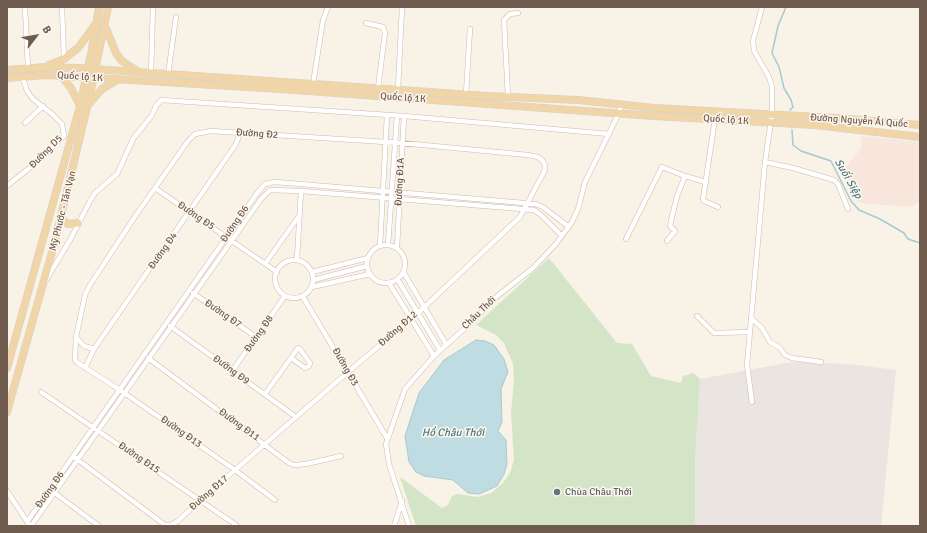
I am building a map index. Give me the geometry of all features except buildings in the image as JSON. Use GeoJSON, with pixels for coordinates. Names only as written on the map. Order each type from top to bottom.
{"type":"FeatureCollection","features":[{"type":"Feature","properties":{"kind":"main road","name":"Mỹ Phước - Tân Vạn"},"geometry":{"type":"LineString","coordinates":[[92,69],[96,22],[99,7]]}},
{"type":"Feature","properties":{"kind":"main road","name":"Mỹ Phước - Tân Vạn"},"geometry":{"type":"LineString","coordinates":[[7,412],[61,218],[90,77],[105,25],[108,7]]}},
{"type":"Feature","properties":{"kind":"main road"},"geometry":{"type":"LineString","coordinates":[[45,67],[64,59],[84,42],[96,22]]}},
{"type":"Feature","properties":{"kind":"main road"},"geometry":{"type":"LineString","coordinates":[[105,25],[116,53],[122,61],[141,73]]}},
{"type":"Feature","properties":{"kind":"main road","name":"Quốc lộ 1K"},"geometry":{"type":"LineString","coordinates":[[7,70],[45,67],[92,69],[398,90],[578,100],[620,109],[715,119],[799,124]]}},
{"type":"Feature","properties":{"kind":"main road","name":"Quốc lộ 1K"},"geometry":{"type":"LineString","coordinates":[[7,78],[60,75],[620,109],[798,116]]}},
{"type":"Feature","properties":{"kind":"main road"},"geometry":{"type":"LineString","coordinates":[[60,75],[84,107],[102,89],[118,79]]}},
{"type":"Feature","properties":{"kind":"main road","name":"Mỹ Phước - Tân Vạn"},"geometry":{"type":"LineString","coordinates":[[7,368],[69,145],[84,107]]}},
{"type":"Feature","properties":{"kind":"main road","name":"Đường Nguyễn Ái Quốc"},"geometry":{"type":"LineString","coordinates":[[798,116],[920,125]]}},
{"type":"Feature","properties":{"kind":"main road","name":"Đường Nguyễn Ái Quốc"},"geometry":{"type":"LineString","coordinates":[[799,124],[920,137]]}},
{"type":"Feature","properties":{"kind":"main road"},"geometry":{"type":"LineString","coordinates":[[61,218],[68,224],[78,223]]}},
{"type":"Feature","properties":{"kind":"street"},"geometry":{"type":"LineString","coordinates":[[25,7],[28,68]]}},
{"type":"Feature","properties":{"kind":"street"},"geometry":{"type":"LineString","coordinates":[[62,7],[64,59]]}},
{"type":"Feature","properties":{"kind":"street"},"geometry":{"type":"LineString","coordinates":[[151,74],[153,7]]}},
{"type":"Feature","properties":{"kind":"street"},"geometry":{"type":"LineString","coordinates":[[313,84],[323,20],[328,7]]}},
{"type":"Feature","properties":{"kind":"street"},"geometry":{"type":"LineString","coordinates":[[398,90],[402,7]]}},
{"type":"Feature","properties":{"kind":"street"},"geometry":{"type":"LineString","coordinates":[[752,402],[747,365],[765,162],[772,114],[772,87],[769,77],[754,51],[753,41],[762,7]]}},
{"type":"Feature","properties":{"kind":"street"},"geometry":{"type":"LineString","coordinates":[[508,97],[504,20],[510,14],[518,13]]}},
{"type":"Feature","properties":{"kind":"street"},"geometry":{"type":"LineString","coordinates":[[168,75],[176,18]]}},
{"type":"Feature","properties":{"kind":"street"},"geometry":{"type":"LineString","coordinates":[[366,23],[383,27],[385,33],[378,88]]}},
{"type":"Feature","properties":{"kind":"street"},"geometry":{"type":"LineString","coordinates":[[466,94],[470,29]]}},
{"type":"Feature","properties":{"kind":"street","name":"Đường D5"},"geometry":{"type":"LineString","coordinates":[[7,186],[33,166],[64,136],[62,124],[43,106],[33,99],[27,91],[22,76]]}},
{"type":"Feature","properties":{"kind":"street"},"geometry":{"type":"LineString","coordinates":[[44,283],[70,240],[95,193],[117,174],[133,139],[152,115],[156,106],[161,100],[404,116],[609,134]]}},
{"type":"Feature","properties":{"kind":"street"},"geometry":{"type":"LineString","coordinates":[[25,123],[43,106]]}},
{"type":"Feature","properties":{"kind":"street","name":"Châu Thới"},"geometry":{"type":"LineString","coordinates":[[409,526],[389,464],[387,438],[405,389],[446,344],[473,321],[496,297],[533,268],[569,227],[578,209],[585,182],[620,109]]}},
{"type":"Feature","properties":{"kind":"street","name":"Đường Đ1A"},"geometry":{"type":"LineString","coordinates":[[380,246],[387,115]]}},
{"type":"Feature","properties":{"kind":"street","name":"Đường Đ1A"},"geometry":{"type":"LineString","coordinates":[[388,245],[397,116]]}},
{"type":"Feature","properties":{"kind":"street","name":"Đường Đ1A"},"geometry":{"type":"LineString","coordinates":[[397,248],[404,116]]}},
{"type":"Feature","properties":{"kind":"street"},"geometry":{"type":"LineString","coordinates":[[715,119],[704,201],[718,207]]}},
{"type":"Feature","properties":{"kind":"street","name":"Đường Đ2"},"geometry":{"type":"LineString","coordinates":[[85,368],[75,360],[76,337],[85,295],[90,285],[155,188],[195,134],[211,131],[395,142],[538,157],[546,165],[545,170],[527,203]]}},
{"type":"Feature","properties":{"kind":"street","name":"Đường Đ4"},"geometry":{"type":"LineString","coordinates":[[85,368],[94,349],[236,144],[240,133]]}},
{"type":"Feature","properties":{"kind":"street"},"geometry":{"type":"LineString","coordinates":[[64,136],[69,145]]}},
{"type":"Feature","properties":{"kind":"street"},"geometry":{"type":"LineString","coordinates":[[765,162],[793,168],[834,180],[838,184],[848,209]]}},
{"type":"Feature","properties":{"kind":"street"},"geometry":{"type":"LineString","coordinates":[[626,239],[662,167],[706,182]]}},
{"type":"Feature","properties":{"kind":"street"},"geometry":{"type":"LineString","coordinates":[[667,241],[675,231],[670,226],[677,196],[685,176]]}},
{"type":"Feature","properties":{"kind":"street","name":"Đường Đ6"},"geometry":{"type":"LineString","coordinates":[[29,525],[76,458],[98,431],[125,393],[205,268],[252,200],[265,184],[275,182],[392,190],[527,203],[543,206],[569,227]]}},
{"type":"Feature","properties":{"kind":"street"},"geometry":{"type":"LineString","coordinates":[[288,183],[288,190]]}},
{"type":"Feature","properties":{"kind":"street"},"geometry":{"type":"LineString","coordinates":[[327,193],[328,186]]}},
{"type":"Feature","properties":{"kind":"street","name":"Đường Đ5"},"geometry":{"type":"LineString","coordinates":[[155,188],[277,272]]}},
{"type":"Feature","properties":{"kind":"street","name":"Đường Đ6"},"geometry":{"type":"LineString","coordinates":[[169,325],[210,272],[257,204],[270,190],[288,190],[526,209],[537,211],[562,236]]}},
{"type":"Feature","properties":{"kind":"street"},"geometry":{"type":"LineString","coordinates":[[297,259],[301,191]]}},
{"type":"Feature","properties":{"kind":"street"},"geometry":{"type":"LineString","coordinates":[[439,202],[440,195]]}},
{"type":"Feature","properties":{"kind":"street"},"geometry":{"type":"LineString","coordinates":[[484,198],[484,205]]}},
{"type":"Feature","properties":{"kind":"street"},"geometry":{"type":"LineString","coordinates":[[252,200],[257,204]]}},
{"type":"Feature","properties":{"kind":"street"},"geometry":{"type":"LineString","coordinates":[[526,209],[527,203]]}},
{"type":"Feature","properties":{"kind":"street","name":"Đường Đ12"},"geometry":{"type":"LineString","coordinates":[[265,444],[418,313],[520,217],[526,209]]}},
{"type":"Feature","properties":{"kind":"street"},"geometry":{"type":"LineString","coordinates":[[265,264],[299,216]]}},
{"type":"Feature","properties":{"kind":"street"},"geometry":{"type":"LineString","coordinates":[[388,245],[397,248],[401,252],[405,262],[404,273],[398,280],[389,283],[377,281],[370,274],[367,266],[368,258],[372,251],[380,246],[388,245]]}},
{"type":"Feature","properties":{"kind":"street"},"geometry":{"type":"LineString","coordinates":[[312,272],[368,258]]}},
{"type":"Feature","properties":{"kind":"street"},"geometry":{"type":"LineString","coordinates":[[297,259],[306,265],[312,272],[314,280],[312,287],[303,297],[297,299],[285,296],[277,287],[275,281],[277,272],[286,262],[297,259]]}},
{"type":"Feature","properties":{"kind":"street"},"geometry":{"type":"LineString","coordinates":[[337,266],[341,280]]}},
{"type":"Feature","properties":{"kind":"street"},"geometry":{"type":"LineString","coordinates":[[314,280],[367,266]]}},
{"type":"Feature","properties":{"kind":"street"},"geometry":{"type":"LineString","coordinates":[[205,268],[210,272]]}},
{"type":"Feature","properties":{"kind":"street"},"geometry":{"type":"LineString","coordinates":[[404,273],[446,344]]}},
{"type":"Feature","properties":{"kind":"street"},"geometry":{"type":"LineString","coordinates":[[312,287],[370,274]]}},
{"type":"Feature","properties":{"kind":"street"},"geometry":{"type":"LineString","coordinates":[[398,280],[440,350]]}},
{"type":"Feature","properties":{"kind":"street"},"geometry":{"type":"LineString","coordinates":[[389,283],[434,356]]}},
{"type":"Feature","properties":{"kind":"street","name":"Đường Đ7"},"geometry":{"type":"LineString","coordinates":[[190,291],[256,337]]}},
{"type":"Feature","properties":{"kind":"street","name":"Đường Đ8"},"geometry":{"type":"LineString","coordinates":[[232,371],[285,296]]}},
{"type":"Feature","properties":{"kind":"street","name":"Đường Đ3"},"geometry":{"type":"LineString","coordinates":[[303,297],[387,438]]}},
{"type":"Feature","properties":{"kind":"street"},"geometry":{"type":"LineString","coordinates":[[697,316],[714,333],[750,332]]}},
{"type":"Feature","properties":{"kind":"street"},"geometry":{"type":"LineString","coordinates":[[751,318],[764,331],[770,342],[780,348],[785,355],[792,358],[821,362]]}},
{"type":"Feature","properties":{"kind":"street","name":"Đường Đ9"},"geometry":{"type":"LineString","coordinates":[[169,325],[296,417]]}},
{"type":"Feature","properties":{"kind":"street"},"geometry":{"type":"LineString","coordinates":[[76,337],[84,346],[94,349]]}},
{"type":"Feature","properties":{"kind":"street"},"geometry":{"type":"LineString","coordinates":[[265,394],[291,358],[299,348],[310,363],[309,366],[305,368],[291,358]]}},
{"type":"Feature","properties":{"kind":"street","name":"Đường Đ6"},"geometry":{"type":"LineString","coordinates":[[76,458],[120,390],[147,357]]}},
{"type":"Feature","properties":{"kind":"street","name":"Đường Đ11"},"geometry":{"type":"LineString","coordinates":[[147,357],[294,465],[341,456]]}},
{"type":"Feature","properties":{"kind":"street","name":"Đường Đ13"},"geometry":{"type":"LineString","coordinates":[[85,368],[125,393],[275,500]]}},
{"type":"Feature","properties":{"kind":"street","name":"Đường Đ15"},"geometry":{"type":"LineString","coordinates":[[41,392],[236,525]]}},
{"type":"Feature","properties":{"kind":"street","name":"Đường Đ17"},"geometry":{"type":"LineString","coordinates":[[76,458],[164,525],[171,525],[178,521],[265,444]]}},
{"type":"Feature","properties":{"kind":"street"},"geometry":{"type":"LineString","coordinates":[[7,491],[29,525]]}},
{"type":"Feature","properties":{"kind":"street"},"geometry":{"type":"LineString","coordinates":[[52,492],[99,526]]}},
{"type":"Feature","properties":{"kind":"street"},"geometry":{"type":"LineString","coordinates":[[394,526],[402,501]]}},
{"type":"Feature","properties":{"kind":"shaded area"},"geometry":{"type":"Polygon","coordinates":[[[861,136],[920,142],[920,202],[910,207],[861,203],[856,200],[845,168],[861,149],[861,136]]]}},
{"type":"Feature","properties":{"kind":"shaded area"},"geometry":{"type":"Polygon","coordinates":[[[792,362],[849,364],[896,370],[881,526],[697,526],[695,522],[695,459],[700,379],[792,362]]]}},
{"type":"Feature","properties":{"kind":"green space"},"geometry":{"type":"Polygon","coordinates":[[[549,258],[617,343],[632,344],[651,376],[681,383],[683,376],[693,373],[700,379],[695,459],[695,522],[697,526],[416,526],[400,477],[442,508],[448,505],[452,496],[457,494],[478,497],[491,493],[502,484],[510,473],[514,460],[511,414],[514,379],[513,364],[504,343],[496,335],[476,325],[549,258]]]}},
{"type":"Feature","properties":{"kind":"water","name":"Hồ Châu Thới"},"geometry":{"type":"Polygon","coordinates":[[[476,340],[485,341],[494,345],[504,359],[508,372],[501,389],[502,422],[498,431],[506,440],[507,464],[504,474],[497,486],[479,494],[468,493],[453,480],[424,476],[416,472],[409,462],[405,436],[419,393],[444,360],[476,340]]]}},
{"type":"Feature","properties":{"kind":"waterway","name":"Suối Siệp"},"geometry":{"type":"LineString","coordinates":[[786,7],[778,26],[772,53],[779,67],[784,88],[791,100],[793,107],[790,110]]}},
{"type":"Feature","properties":{"kind":"waterway","name":"Suối Siệp"},"geometry":{"type":"LineString","coordinates":[[792,130],[793,145],[801,151],[831,161],[851,201],[859,210],[880,219],[904,233],[908,239],[920,243]]}},
{"type":"Feature","properties":{"kind":"place","name":"Chùa Châu Thới"},"geometry":{"type":"Point","coordinates":[557,492]}}]}
